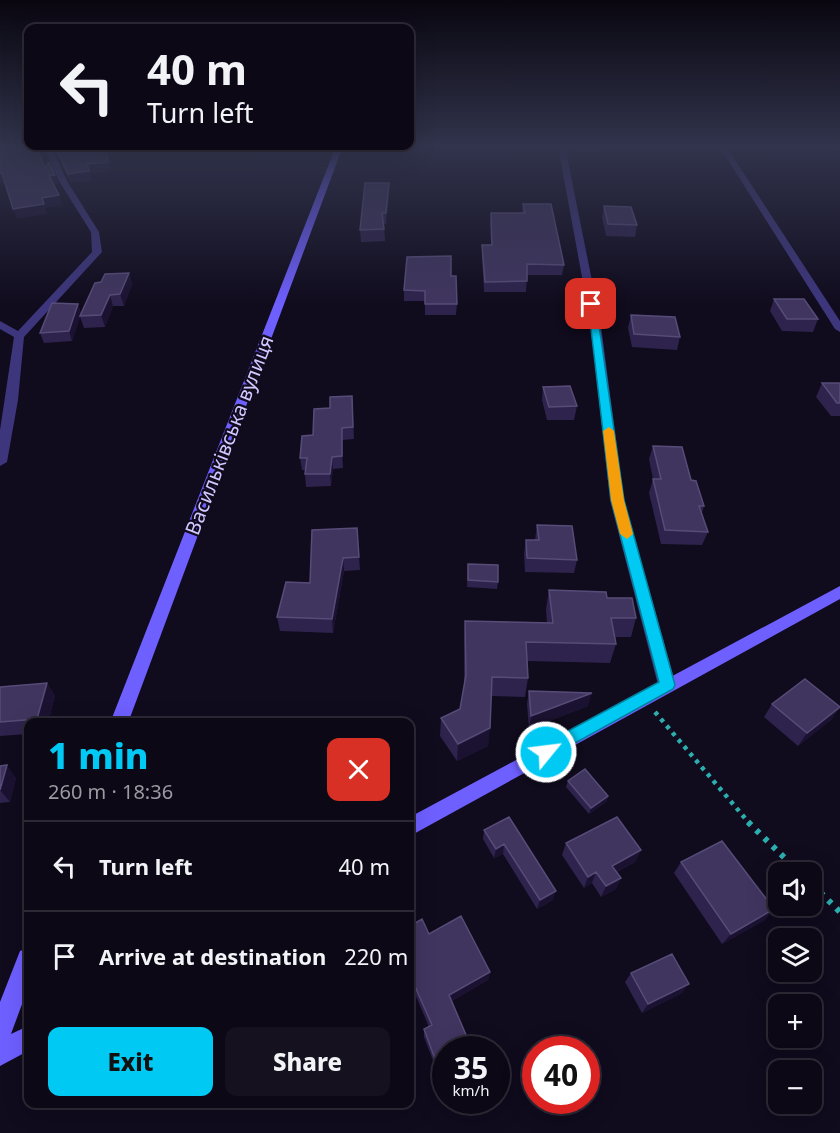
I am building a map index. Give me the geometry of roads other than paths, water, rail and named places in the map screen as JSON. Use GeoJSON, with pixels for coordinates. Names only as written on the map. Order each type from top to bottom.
{"type":"FeatureCollection","features":[{"type":"Feature","properties":{"kind":"street"},"geometry":{"type":"LineString","coordinates":[[0,462],[12,399],[19,336],[97,252],[95,232],[74,199]]}},
{"type":"Feature","properties":{"kind":"street","name":"Васильківська вулиця"},"geometry":{"type":"LineString","coordinates":[[121,718],[320,199]]}},
{"type":"Feature","properties":{"kind":"street"},"geometry":{"type":"LineString","coordinates":[[571,199],[596,326],[617,500],[667,685]]}},
{"type":"Feature","properties":{"kind":"street"},"geometry":{"type":"LineString","coordinates":[[756,199],[840,329]]}},
{"type":"Feature","properties":{"kind":"street"},"geometry":{"type":"LineString","coordinates":[[0,324],[19,336]]}},
{"type":"Feature","properties":{"kind":"street"},"geometry":{"type":"LineString","coordinates":[[414,825],[840,592]]}},
{"type":"Feature","properties":{"kind":"street"},"geometry":{"type":"LineString","coordinates":[[0,1034],[24,970]]}},
{"type":"Feature","properties":{"kind":"street"},"geometry":{"type":"LineString","coordinates":[[0,1054],[24,1040]]}}]}
